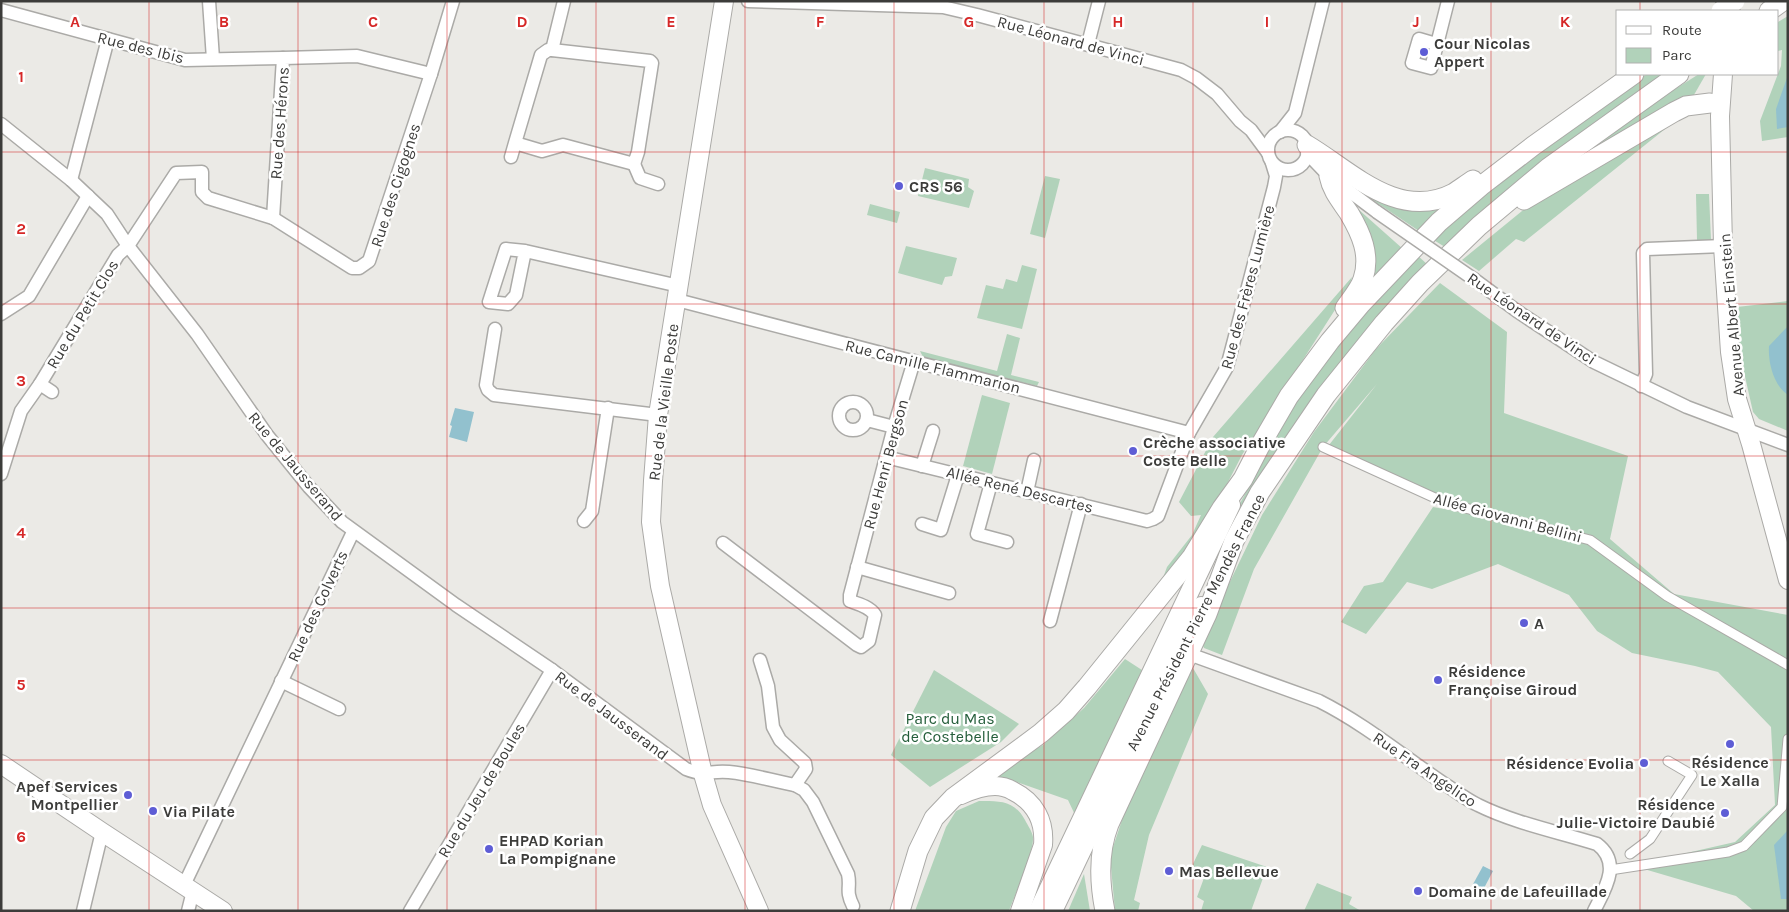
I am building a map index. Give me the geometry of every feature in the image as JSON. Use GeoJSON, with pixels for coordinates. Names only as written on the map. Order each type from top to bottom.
{"type":"FeatureCollection","features":[{"type":"Feature","properties":{"kind":"main road","name":"Rue de la Vieille Poste"},"geometry":{"type":"LineString","coordinates":[[724,1],[658,415],[652,522],[660,586],[703,774],[712,806],[759,911]]}},
{"type":"Feature","properties":{"kind":"main road"},"geometry":{"type":"LineString","coordinates":[[1722,10],[1735,1]]}},
{"type":"Feature","properties":{"kind":"main road","name":"Avenue Président Pierre Mendès France"},"geometry":{"type":"LineString","coordinates":[[1038,911],[1243,479],[1265,437],[1303,376],[1361,304],[1439,222],[1481,186],[1533,146],[1633,75]]}},
{"type":"Feature","properties":{"kind":"main road","name":"Avenue Président Pierre Mendès France"},"geometry":{"type":"LineString","coordinates":[[1053,911],[1162,683],[1234,541],[1260,492],[1326,395],[1384,323],[1420,283],[1479,226],[1548,168],[1678,75]]}},
{"type":"Feature","properties":{"kind":"main road","name":"Avenue Albert Einstein"},"geometry":{"type":"LineString","coordinates":[[1723,75],[1715,103],[1730,352],[1737,399],[1788,580]]}},
{"type":"Feature","properties":{"kind":"main road"},"geometry":{"type":"LineString","coordinates":[[1479,226],[1492,225],[1513,207],[1545,187],[1674,112],[1686,106],[1715,103]]}},
{"type":"Feature","properties":{"kind":"main road"},"geometry":{"type":"LineString","coordinates":[[1306,146],[1348,174],[1386,194],[1402,200],[1426,202],[1453,193],[1520,145],[1533,146]]}},
{"type":"Feature","properties":{"kind":"main road"},"geometry":{"type":"LineString","coordinates":[[1303,376],[1321,341],[1359,287],[1366,266],[1364,243],[1358,228],[1331,187],[1326,173]]}},
{"type":"Feature","properties":{"kind":"main road"},"geometry":{"type":"LineString","coordinates":[[900,911],[918,851],[925,834],[939,813],[953,798],[1041,733],[1066,711],[1192,557],[1222,508],[1243,479]]}},
{"type":"Feature","properties":{"kind":"main road"},"geometry":{"type":"LineString","coordinates":[[1105,911],[1100,875],[1103,839],[1207,614],[1234,541]]}},
{"type":"Feature","properties":{"kind":"main road"},"geometry":{"type":"LineString","coordinates":[[1,764],[223,911]]}},
{"type":"Feature","properties":{"kind":"main road"},"geometry":{"type":"LineString","coordinates":[[953,798],[977,788],[996,786],[1007,788],[1026,798],[1038,813],[1044,834],[1043,845],[1020,911]]}},
{"type":"Feature","properties":{"kind":"street"},"geometry":{"type":"LineString","coordinates":[[209,1],[213,59]]}},
{"type":"Feature","properties":{"kind":"street","name":"Rue des Cigognes"},"geometry":{"type":"LineString","coordinates":[[128,246],[176,173],[202,172],[202,192],[208,198],[273,218],[352,268],[359,268],[369,262],[453,1]]}},
{"type":"Feature","properties":{"kind":"street"},"geometry":{"type":"LineString","coordinates":[[552,50],[564,1]]}},
{"type":"Feature","properties":{"kind":"street","name":"Rue Léonard de Vinci"},"geometry":{"type":"LineString","coordinates":[[748,1],[944,4],[1181,70],[1196,78],[1217,94],[1240,121],[1251,130],[1270,158]]}},
{"type":"Feature","properties":{"kind":"street"},"geometry":{"type":"LineString","coordinates":[[1088,44],[1099,1]]}},
{"type":"Feature","properties":{"kind":"street"},"geometry":{"type":"LineString","coordinates":[[1295,113],[1306,146],[1302,163],[1292,168],[1276,166],[1270,158],[1270,141],[1295,113],[1323,1]]}},
{"type":"Feature","properties":{"kind":"street"},"geometry":{"type":"LineString","coordinates":[[1436,44],[1418,39],[1412,63],[1431,68],[1448,1]]}},
{"type":"Feature","properties":{"kind":"street","name":"Rue des Ibis"},"geometry":{"type":"LineString","coordinates":[[1,10],[185,60],[283,58]]}},
{"type":"Feature","properties":{"kind":"street"},"geometry":{"type":"LineString","coordinates":[[71,180],[108,40]]}},
{"type":"Feature","properties":{"kind":"street"},"geometry":{"type":"LineString","coordinates":[[511,157],[541,54],[552,50],[650,61],[652,63],[638,152],[634,164],[640,178],[658,184]]}},
{"type":"Feature","properties":{"kind":"street","name":"Rue des Hérons"},"geometry":{"type":"LineString","coordinates":[[273,218],[283,58],[357,56],[431,74]]}},
{"type":"Feature","properties":{"kind":"street","name":"Rue de Jausserand"},"geometry":{"type":"LineString","coordinates":[[1,124],[71,180],[107,214],[128,246],[197,334],[267,435],[309,487],[342,522],[353,532],[456,605],[552,670],[686,769],[703,774]]}},
{"type":"Feature","properties":{"kind":"street","name":"Rue Léonard de Vinci"},"geometry":{"type":"LineString","coordinates":[[1251,130],[1277,134]]}},
{"type":"Feature","properties":{"kind":"street"},"geometry":{"type":"LineString","coordinates":[[1277,134],[1293,131],[1306,146]]}},
{"type":"Feature","properties":{"kind":"street"},"geometry":{"type":"LineString","coordinates":[[515,143],[542,150],[563,145],[634,164]]}},
{"type":"Feature","properties":{"kind":"street","name":"Rue Léonard de Vinci"},"geometry":{"type":"LineString","coordinates":[[1306,146],[1326,173],[1377,212],[1574,350],[1641,386],[1687,407],[1788,445]]}},
{"type":"Feature","properties":{"kind":"street","name":"Rue des Frères Lumière"},"geometry":{"type":"LineString","coordinates":[[1153,519],[1158,516],[1189,433],[1227,368],[1274,187],[1276,176],[1270,158]]}},
{"type":"Feature","properties":{"kind":"street","name":"Rue Léonard de Vinci"},"geometry":{"type":"LineString","coordinates":[[1292,168],[1308,167],[1326,173]]}},
{"type":"Feature","properties":{"kind":"street","name":"Rue des Frères Lumière"},"geometry":{"type":"LineString","coordinates":[[1274,187],[1292,168]]}},
{"type":"Feature","properties":{"kind":"street"},"geometry":{"type":"LineString","coordinates":[[1,314],[29,296],[88,196]]}},
{"type":"Feature","properties":{"kind":"street","name":"Rue du Petit Clos"},"geometry":{"type":"LineString","coordinates":[[1,474],[21,411],[40,384],[118,255],[128,246]]}},
{"type":"Feature","properties":{"kind":"street"},"geometry":{"type":"LineString","coordinates":[[1641,386],[1646,374],[1643,253],[1647,249],[1723,246]]}},
{"type":"Feature","properties":{"kind":"street","name":"Rue Camille Flammarion"},"geometry":{"type":"LineString","coordinates":[[525,251],[914,361],[1189,433]]}},
{"type":"Feature","properties":{"kind":"street"},"geometry":{"type":"LineString","coordinates":[[495,329],[486,385],[488,390],[494,395],[658,415]]}},
{"type":"Feature","properties":{"kind":"street","name":"Rue Henri Bergson"},"geometry":{"type":"LineString","coordinates":[[723,542],[861,647],[869,642],[875,615],[874,612],[850,601],[852,587],[886,457],[914,361]]}},
{"type":"Feature","properties":{"kind":"street","name":"Rue du Petit Clos"},"geometry":{"type":"LineString","coordinates":[[40,384],[52,392]]}},
{"type":"Feature","properties":{"kind":"street"},"geometry":{"type":"LineString","coordinates":[[584,521],[592,511],[608,408]]}},
{"type":"Feature","properties":{"kind":"street"},"geometry":{"type":"LineString","coordinates":[[867,420],[894,428]]}},
{"type":"Feature","properties":{"kind":"street"},"geometry":{"type":"LineString","coordinates":[[922,466],[933,431]]}},
{"type":"Feature","properties":{"kind":"street","name":"Allée Giovanni Bellini"},"geometry":{"type":"LineString","coordinates":[[1323,447],[1446,503],[1590,540],[1667,596],[1788,665]]}},
{"type":"Feature","properties":{"kind":"street","name":"Allée René Descartes"},"geometry":{"type":"LineString","coordinates":[[886,457],[1147,521],[1153,519]]}},
{"type":"Feature","properties":{"kind":"street"},"geometry":{"type":"LineString","coordinates":[[1027,492],[1034,460]]}},
{"type":"Feature","properties":{"kind":"street"},"geometry":{"type":"LineString","coordinates":[[922,524],[941,530],[958,475]]}},
{"type":"Feature","properties":{"kind":"street"},"geometry":{"type":"LineString","coordinates":[[991,483],[977,534],[1007,542]]}},
{"type":"Feature","properties":{"kind":"street"},"geometry":{"type":"LineString","coordinates":[[1050,621],[1080,504]]}},
{"type":"Feature","properties":{"kind":"street","name":"Rue des Colverts"},"geometry":{"type":"LineString","coordinates":[[188,911],[189,888],[281,681],[353,532]]}},
{"type":"Feature","properties":{"kind":"street"},"geometry":{"type":"LineString","coordinates":[[857,567],[949,593]]}},
{"type":"Feature","properties":{"kind":"street","name":"Rue Fra Angelico"},"geometry":{"type":"LineString","coordinates":[[1189,654],[1331,707],[1356,722],[1476,805],[1494,813],[1597,844],[1607,853],[1610,870]]}},
{"type":"Feature","properties":{"kind":"street"},"geometry":{"type":"LineString","coordinates":[[760,660],[768,686],[773,727],[780,740],[805,763],[806,769],[795,785]]}},
{"type":"Feature","properties":{"kind":"street","name":"Rue du Jeu de Boules"},"geometry":{"type":"LineString","coordinates":[[410,911],[552,670]]}},
{"type":"Feature","properties":{"kind":"street","name":"Rue des Colverts"},"geometry":{"type":"LineString","coordinates":[[281,681],[339,709]]}},
{"type":"Feature","properties":{"kind":"street"},"geometry":{"type":"LineString","coordinates":[[1594,911],[1607,885],[1610,870],[1728,852],[1744,846],[1782,806],[1788,738]]}},
{"type":"Feature","properties":{"kind":"street"},"geometry":{"type":"LineString","coordinates":[[1630,854],[1650,839],[1692,775],[1668,761]]}},
{"type":"Feature","properties":{"kind":"street"},"geometry":{"type":"LineString","coordinates":[[703,774],[730,772],[795,785],[804,790],[813,802],[848,874],[850,881],[848,895],[853,906]]}},
{"type":"Feature","properties":{"kind":"street"},"geometry":{"type":"LineString","coordinates":[[83,911],[102,832]]}},
{"type":"Feature","properties":{"kind":"green space"},"geometry":{"type":"Polygon","coordinates":[[[1788,16],[1788,137],[1762,141],[1760,121],[1781,66],[1782,50],[1779,51],[1779,21],[1788,16]]]}},
{"type":"Feature","properties":{"kind":"green space"},"geometry":{"type":"Polygon","coordinates":[[[1646,75],[1667,75],[1445,247],[1432,239],[1446,224],[1544,147],[1646,75]]]}},
{"type":"Feature","properties":{"kind":"green space"},"geometry":{"type":"Polygon","coordinates":[[[1697,75],[1705,75],[1691,100],[1546,179],[1615,127],[1697,75]]]}},
{"type":"Feature","properties":{"kind":"green space"},"geometry":{"type":"Polygon","coordinates":[[[1680,117],[1524,242],[1516,239],[1479,271],[1462,260],[1528,206],[1680,117]]]}},
{"type":"Feature","properties":{"kind":"green space"},"geometry":{"type":"Polygon","coordinates":[[[925,168],[969,179],[968,187],[974,191],[969,208],[918,196],[925,168]]]}},
{"type":"Feature","properties":{"kind":"green space"},"geometry":{"type":"Polygon","coordinates":[[[1045,176],[1060,179],[1045,238],[1030,234],[1045,176]]]}},
{"type":"Feature","properties":{"kind":"green space"},"geometry":{"type":"Polygon","coordinates":[[[1343,180],[1452,200],[1419,231],[1343,180]]]}},
{"type":"Feature","properties":{"kind":"green space"},"geometry":{"type":"Polygon","coordinates":[[[1696,194],[1709,194],[1711,240],[1697,240],[1696,194]]]}},
{"type":"Feature","properties":{"kind":"green space"},"geometry":{"type":"Polygon","coordinates":[[[1349,201],[1403,249],[1373,279],[1349,201]]]}},
{"type":"Feature","properties":{"kind":"green space"},"geometry":{"type":"Polygon","coordinates":[[[870,204],[900,212],[897,223],[867,215],[870,204]]]}},
{"type":"Feature","properties":{"kind":"green space"},"geometry":{"type":"Polygon","coordinates":[[[906,246],[957,258],[952,276],[945,277],[942,285],[898,273],[906,246]]]}},
{"type":"Feature","properties":{"kind":"green space"},"geometry":{"type":"Polygon","coordinates":[[[1417,255],[1428,265],[1237,518],[1233,516],[1295,403],[1334,347],[1417,255]]]}},
{"type":"Feature","properties":{"kind":"green space"},"geometry":{"type":"Polygon","coordinates":[[[1022,265],[1037,269],[1022,329],[977,318],[986,285],[1003,289],[1006,279],[1017,282],[1022,265]]]}},
{"type":"Feature","properties":{"kind":"green space"},"geometry":{"type":"Polygon","coordinates":[[[1352,277],[1349,288],[1242,455],[1211,515],[1160,586],[1167,567],[1192,535],[1201,515],[1191,516],[1179,502],[1213,437],[1352,277]]]}},
{"type":"Feature","properties":{"kind":"green space"},"geometry":{"type":"Polygon","coordinates":[[[1440,283],[1507,332],[1504,413],[1628,456],[1610,539],[1674,594],[1788,615],[1788,911],[1754,911],[1736,896],[1644,869],[1669,857],[1735,842],[1775,805],[1771,727],[1718,672],[1632,653],[1597,631],[1569,595],[1498,564],[1432,589],[1407,582],[1366,634],[1341,622],[1364,586],[1383,582],[1433,507],[1592,536],[1447,500],[1329,445],[1377,384],[1323,447],[1254,569],[1222,655],[1204,648],[1201,642],[1262,515],[1314,432],[1376,349],[1440,283]]]}},
{"type":"Feature","properties":{"kind":"green space"},"geometry":{"type":"Polygon","coordinates":[[[1788,301],[1788,431],[1759,419],[1753,412],[1739,350],[1737,307],[1788,301]]]}},
{"type":"Feature","properties":{"kind":"green space"},"geometry":{"type":"Polygon","coordinates":[[[1007,334],[1020,338],[1011,375],[1039,382],[1037,386],[923,357],[920,351],[997,371],[1007,334]]]}},
{"type":"Feature","properties":{"kind":"green space"},"geometry":{"type":"Polygon","coordinates":[[[982,395],[1010,403],[992,474],[963,466],[982,395]]]}},
{"type":"Feature","properties":{"kind":"green space"},"geometry":{"type":"Polygon","coordinates":[[[1125,659],[1145,672],[1076,817],[1068,800],[1014,781],[977,783],[1043,745],[1084,708],[1125,659]]]}},
{"type":"Feature","properties":{"kind":"green space"},"geometry":{"type":"Polygon","coordinates":[[[1193,668],[1208,694],[1149,835],[1134,900],[1140,903],[1138,911],[1115,911],[1110,856],[1133,787],[1193,668]]]}},
{"type":"Feature","properties":{"kind":"green space","name":"Parc du Mas de Costebelle"},"geometry":{"type":"Polygon","coordinates":[[[934,670],[1019,724],[1001,742],[930,787],[891,755],[934,670]]]}},
{"type":"Feature","properties":{"kind":"green space"},"geometry":{"type":"Polygon","coordinates":[[[979,801],[1011,805],[1021,813],[1033,837],[1031,853],[1009,911],[915,911],[946,827],[956,811],[979,801]]]}},
{"type":"Feature","properties":{"kind":"green space"},"geometry":{"type":"Polygon","coordinates":[[[1202,845],[1267,867],[1251,911],[1201,911],[1204,901],[1197,897],[1204,878],[1204,870],[1192,866],[1202,845]]]}},
{"type":"Feature","properties":{"kind":"green space"},"geometry":{"type":"Polygon","coordinates":[[[1084,874],[1090,911],[1068,911],[1084,874]]]}},
{"type":"Feature","properties":{"kind":"green space"},"geometry":{"type":"Polygon","coordinates":[[[1317,883],[1352,897],[1349,904],[1361,911],[1304,911],[1317,883]]]}},
{"type":"Feature","properties":{"kind":"water"},"geometry":{"type":"Polygon","coordinates":[[[1788,75],[1788,127],[1777,129],[1776,109],[1788,75]]]}},
{"type":"Feature","properties":{"kind":"water"},"geometry":{"type":"Polygon","coordinates":[[[1788,326],[1788,395],[1775,379],[1771,366],[1769,346],[1788,326]]]}},
{"type":"Feature","properties":{"kind":"water"},"geometry":{"type":"Polygon","coordinates":[[[455,408],[474,412],[467,442],[449,437],[455,408]]]}},
{"type":"Feature","properties":{"kind":"water"},"geometry":{"type":"Polygon","coordinates":[[[1788,830],[1788,899],[1781,899],[1774,845],[1788,830]]]}},
{"type":"Feature","properties":{"kind":"water"},"geometry":{"type":"Polygon","coordinates":[[[1483,866],[1493,871],[1482,892],[1472,886],[1483,866]]]}},
{"type":"Feature","properties":{"kind":"place","name":"Cour Nicolas Appert"},"geometry":{"type":"Point","coordinates":[1424,52]}},
{"type":"Feature","properties":{"kind":"place","name":"CRS 56"},"geometry":{"type":"Point","coordinates":[899,186]}},
{"type":"Feature","properties":{"kind":"place","name":"Crèche associative Coste Belle"},"geometry":{"type":"Point","coordinates":[1133,451]}},
{"type":"Feature","properties":{"kind":"place","name":"A"},"geometry":{"type":"Point","coordinates":[1524,623]}},
{"type":"Feature","properties":{"kind":"place","name":"Résidence Françoise Giroud"},"geometry":{"type":"Point","coordinates":[1438,680]}},
{"type":"Feature","properties":{"kind":"place","name":"Résidence Le Xalla"},"geometry":{"type":"Point","coordinates":[1730,744]}},
{"type":"Feature","properties":{"kind":"place","name":"Résidence Evolia"},"geometry":{"type":"Point","coordinates":[1644,763]}},
{"type":"Feature","properties":{"kind":"place","name":"Apef Services Montpellier"},"geometry":{"type":"Point","coordinates":[128,795]}},
{"type":"Feature","properties":{"kind":"place","name":"Via Pilate"},"geometry":{"type":"Point","coordinates":[153,811]}},
{"type":"Feature","properties":{"kind":"place","name":"Résidence Julie-Victoire Daubié"},"geometry":{"type":"Point","coordinates":[1725,813]}},
{"type":"Feature","properties":{"kind":"place","name":"EHPAD Korian La Pompignane"},"geometry":{"type":"Point","coordinates":[489,849]}},
{"type":"Feature","properties":{"kind":"place","name":"Mas Bellevue"},"geometry":{"type":"Point","coordinates":[1169,871]}},
{"type":"Feature","properties":{"kind":"place","name":"Domaine de Lafeuillade"},"geometry":{"type":"Point","coordinates":[1418,891]}}]}
